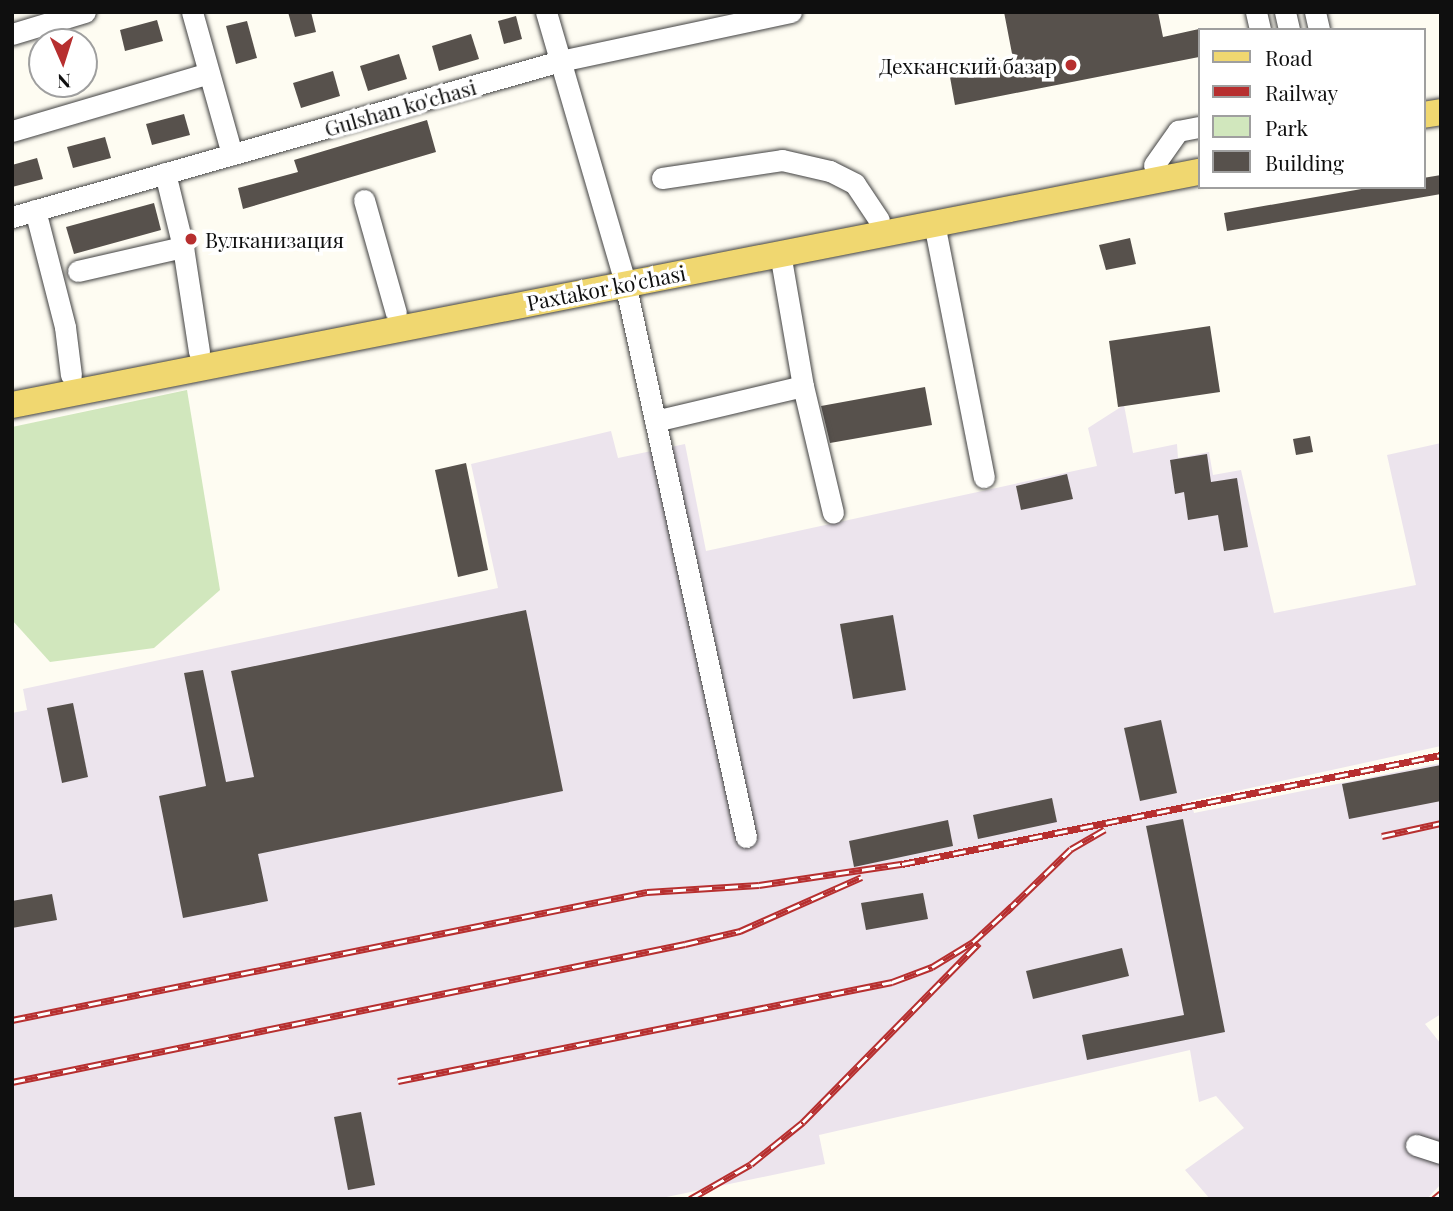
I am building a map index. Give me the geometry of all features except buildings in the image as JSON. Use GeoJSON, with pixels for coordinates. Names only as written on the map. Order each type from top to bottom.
{"type":"FeatureCollection","features":[{"type":"Feature","properties":{"kind":"main road","name":"Paxtakor ko'chasi"},"geometry":{"type":"LineString","coordinates":[[12,405],[879,220],[1198,156]]}},
{"type":"Feature","properties":{"kind":"main road","name":"Paxtakor ko'chasi"},"geometry":{"type":"LineString","coordinates":[[12,387],[396,313],[780,253],[1198,172]]}},
{"type":"Feature","properties":{"kind":"street"},"geometry":{"type":"LineString","coordinates":[[12,34],[85,12]]}},
{"type":"Feature","properties":{"kind":"street"},"geometry":{"type":"LineString","coordinates":[[192,12],[232,154]]}},
{"type":"Feature","properties":{"kind":"street"},"geometry":{"type":"LineString","coordinates":[[546,12],[623,276],[746,837]]}},
{"type":"Feature","properties":{"kind":"street","name":"Gulshan ko'chasi"},"geometry":{"type":"LineString","coordinates":[[12,217],[560,61],[791,12]]}},
{"type":"Feature","properties":{"kind":"street"},"geometry":{"type":"LineString","coordinates":[[12,131],[209,73]]}},
{"type":"Feature","properties":{"kind":"street"},"geometry":{"type":"LineString","coordinates":[[1154,165],[1178,131],[1198,127]]}},
{"type":"Feature","properties":{"kind":"street"},"geometry":{"type":"LineString","coordinates":[[662,178],[782,160],[830,171],[855,184],[879,220]]}},
{"type":"Feature","properties":{"kind":"street"},"geometry":{"type":"LineString","coordinates":[[165,173],[183,247],[199,352]]}},
{"type":"Feature","properties":{"kind":"street"},"geometry":{"type":"LineString","coordinates":[[364,200],[396,313]]}},
{"type":"Feature","properties":{"kind":"street"},"geometry":{"type":"LineString","coordinates":[[35,210],[65,327],[71,375]]}},
{"type":"Feature","properties":{"kind":"street"},"geometry":{"type":"LineString","coordinates":[[934,223],[984,477]]}},
{"type":"Feature","properties":{"kind":"street"},"geometry":{"type":"LineString","coordinates":[[78,271],[183,247]]}},
{"type":"Feature","properties":{"kind":"street"},"geometry":{"type":"LineString","coordinates":[[780,253],[803,386],[833,513]]}},
{"type":"Feature","properties":{"kind":"street"},"geometry":{"type":"LineString","coordinates":[[655,421],[803,386]]}},
{"type":"Feature","properties":{"kind":"street"},"geometry":{"type":"LineString","coordinates":[[1416,1145],[1441,1153]]}},
{"type":"Feature","properties":{"kind":"shaded area"},"geometry":{"type":"Polygon","coordinates":[[[1124,405],[1133,453],[1177,444],[1178,458],[1209,452],[1213,475],[1241,470],[1274,613],[1416,585],[1387,455],[1441,443],[1441,746],[1191,801],[1194,813],[1441,763],[1441,1014],[1425,1024],[1441,1044],[1441,1184],[1427,1199],[1210,1199],[1185,1170],[1244,1128],[1216,1096],[1199,1102],[1190,1050],[819,1135],[825,1164],[657,1199],[12,1199],[12,713],[27,710],[23,689],[498,588],[471,464],[611,431],[618,458],[685,444],[706,551],[1097,466],[1088,428],[1124,405]]]}},
{"type":"Feature","properties":{"kind":"green space"},"geometry":{"type":"Polygon","coordinates":[[[187,390],[220,590],[154,648],[50,662],[12,620],[12,427],[187,390]]]}},
{"type":"Feature","properties":{"kind":"railway"},"geometry":{"type":"LineString","coordinates":[[12,1020],[647,892],[759,885],[902,864],[1441,755]]}},
{"type":"Feature","properties":{"kind":"railway"},"geometry":{"type":"LineString","coordinates":[[1382,836],[1441,823]]}},
{"type":"Feature","properties":{"kind":"railway"},"geometry":{"type":"LineString","coordinates":[[1007,911],[1071,849],[1105,829]]}},
{"type":"Feature","properties":{"kind":"railway"},"geometry":{"type":"LineString","coordinates":[[12,1082],[740,931],[862,877]]}},
{"type":"Feature","properties":{"kind":"railway"},"geometry":{"type":"LineString","coordinates":[[398,1081],[892,982],[932,967],[973,942],[1012,906]]}},
{"type":"Feature","properties":{"kind":"railway"},"geometry":{"type":"LineString","coordinates":[[690,1199],[751,1164],[803,1122],[979,943]]}},
{"type":"Feature","properties":{"kind":"railway"},"geometry":{"type":"LineString","coordinates":[[1434,1199],[1441,1193]]}},
{"type":"Feature","properties":{"kind":"place","name":"Дехканский базар"},"geometry":{"type":"Point","coordinates":[1071,65]}},
{"type":"Feature","properties":{"kind":"place","name":"Вулканизация"},"geometry":{"type":"Point","coordinates":[191,239]}}]}
